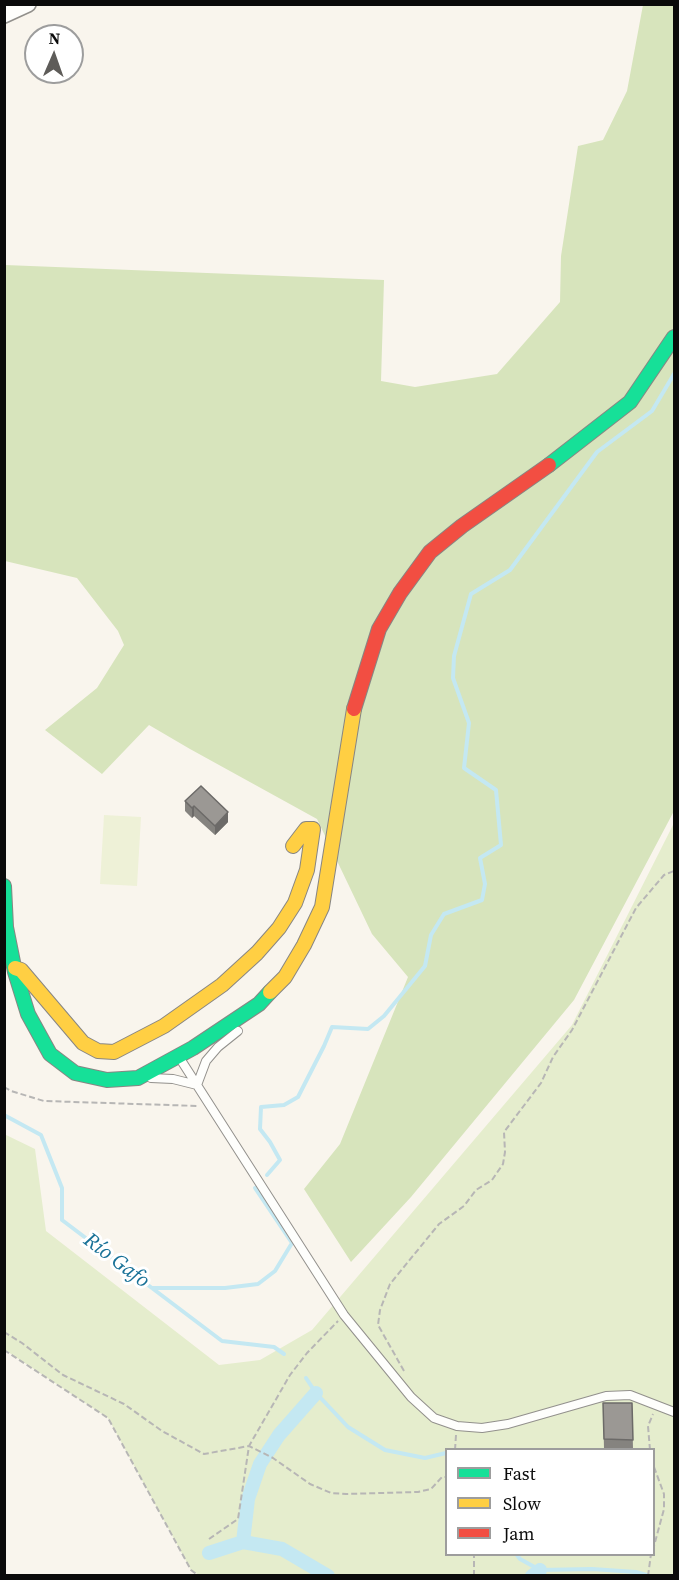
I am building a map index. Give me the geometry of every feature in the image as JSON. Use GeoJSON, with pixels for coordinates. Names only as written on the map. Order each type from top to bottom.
{"type":"FeatureCollection","features":[{"type":"Feature","properties":{"kind":"street"},"geometry":{"type":"LineString","coordinates":[[4,15],[28,4]]}},
{"type":"Feature","properties":{"kind":"street"},"geometry":{"type":"LineString","coordinates":[[4,886],[6,927],[14,967],[28,1014],[50,1054],[75,1072],[107,1080],[138,1078],[178,1056],[259,1004],[285,978],[322,907],[355,702],[379,629],[400,593],[430,552],[567,452],[630,402],[675,337]]}},
{"type":"Feature","properties":{"kind":"street"},"geometry":{"type":"LineString","coordinates":[[14,967],[21,970],[63,1022],[83,1042],[98,1051],[114,1052],[164,1026],[222,985],[257,953],[279,928],[295,903],[307,870],[312,829],[306,829],[293,846]]}},
{"type":"Feature","properties":{"kind":"lane"},"geometry":{"type":"LineString","coordinates":[[197,1085],[206,1061],[218,1047],[241,1028],[259,1004]]}},
{"type":"Feature","properties":{"kind":"lane"},"geometry":{"type":"LineString","coordinates":[[178,1056],[344,1315],[404,1388],[434,1418],[457,1426],[482,1428],[508,1424],[606,1396],[630,1395],[675,1412]]}},
{"type":"Feature","properties":{"kind":"lane"},"geometry":{"type":"LineString","coordinates":[[138,1078],[173,1079],[197,1085]]}},
{"type":"Feature","properties":{"kind":"path"},"geometry":{"type":"LineString","coordinates":[[404,1388],[405,1373],[378,1325],[380,1310],[390,1284],[439,1224],[464,1206],[476,1190],[492,1180],[503,1164],[504,1132],[541,1083],[553,1057],[572,1030],[636,908],[664,875],[675,871]]}},
{"type":"Feature","properties":{"kind":"path"},"geometry":{"type":"LineString","coordinates":[[4,1087],[44,1101],[200,1106],[204,1113]]}},
{"type":"Feature","properties":{"kind":"path"},"geometry":{"type":"LineString","coordinates":[[209,1539],[238,1519],[249,1446],[290,1375],[307,1353],[344,1315]]}},
{"type":"Feature","properties":{"kind":"path"},"geometry":{"type":"LineString","coordinates":[[4,1332],[22,1342],[63,1374],[124,1404],[162,1431],[204,1454],[249,1446],[273,1458],[310,1484],[331,1492],[418,1492],[431,1489],[445,1477]]}},
{"type":"Feature","properties":{"kind":"path"},"geometry":{"type":"LineString","coordinates":[[4,1350],[108,1418],[191,1570],[199,1575]]}},
{"type":"Feature","properties":{"kind":"path"},"geometry":{"type":"LineString","coordinates":[[650,1448],[648,1426],[657,1406]]}},
{"type":"Feature","properties":{"kind":"path"},"geometry":{"type":"LineString","coordinates":[[655,1470],[664,1494],[664,1509],[655,1542]]}},
{"type":"Feature","properties":{"kind":"path"},"geometry":{"type":"LineString","coordinates":[[474,1556],[474,1575]]}},
{"type":"Feature","properties":{"kind":"path"},"geometry":{"type":"LineString","coordinates":[[648,1575],[651,1556]]}},
{"type":"Feature","properties":{"kind":"green space"},"geometry":{"type":"Polygon","coordinates":[[[643,5],[674,5],[674,811],[574,1000],[411,1197],[351,1262],[304,1189],[340,1144],[408,977],[372,934],[317,819],[149,725],[102,774],[45,730],[97,688],[124,645],[118,631],[77,578],[5,561],[5,265],[384,280],[381,381],[415,387],[497,374],[560,302],[561,256],[578,146],[603,140],[627,91],[643,5]]]}},
{"type":"Feature","properties":{"kind":"green space"},"geometry":{"type":"Polygon","coordinates":[[[104,815],[141,817],[137,886],[100,884],[104,815]]]}},
{"type":"Feature","properties":{"kind":"green space"},"geometry":{"type":"Polygon","coordinates":[[[674,823],[674,1575],[199,1575],[191,1570],[108,1418],[5,1350],[4,1134],[35,1149],[46,1231],[219,1365],[260,1360],[312,1330],[572,1025],[674,823]]]}},
{"type":"Feature","properties":{"kind":"building"},"geometry":{"type":"Polygon","coordinates":[[[201,786],[228,812],[215,826],[194,806],[192,808],[185,801],[201,786]]]}},
{"type":"Feature","properties":{"kind":"building"},"geometry":{"type":"Polygon","coordinates":[[[603,1403],[632,1403],[633,1440],[604,1439],[603,1403]]]}},
{"type":"Feature","properties":{"kind":"waterway"},"geometry":{"type":"LineString","coordinates":[[267,1175],[280,1160],[260,1129],[261,1107],[284,1105],[298,1097],[332,1027],[368,1029],[384,1016],[425,966],[431,935],[444,914],[482,900],[485,884],[480,858],[501,845],[496,790],[464,768],[469,723],[453,678],[454,656],[471,594],[510,570],[597,452],[652,411],[674,374]]}},
{"type":"Feature","properties":{"kind":"waterway","name":"Río Gafo"},"geometry":{"type":"LineString","coordinates":[[4,1115],[41,1135],[62,1188],[62,1220],[222,1341],[274,1347],[284,1354]]}},
{"type":"Feature","properties":{"kind":"waterway"},"geometry":{"type":"LineString","coordinates":[[152,1288],[225,1288],[258,1284],[275,1271],[292,1243],[255,1188]]}},
{"type":"Feature","properties":{"kind":"waterway","name":"Río Gafo"},"geometry":{"type":"LineString","coordinates":[[306,1378],[316,1393],[348,1427],[385,1450],[425,1458],[445,1453]]}},
{"type":"Feature","properties":{"kind":"waterway"},"geometry":{"type":"LineString","coordinates":[[243,1542],[248,1499],[260,1464],[279,1435],[316,1393]]}},
{"type":"Feature","properties":{"kind":"waterway"},"geometry":{"type":"LineString","coordinates":[[209,1553],[243,1542],[282,1549],[328,1576]]}},
{"type":"Feature","properties":{"kind":"waterway","name":"Río Gafo"},"geometry":{"type":"LineString","coordinates":[[518,1556],[540,1570],[592,1569],[636,1572],[650,1576]]}},
{"type":"Feature","properties":{"kind":"waterway"},"geometry":{"type":"LineString","coordinates":[[532,1576],[540,1570]]}},
{"type":"Feature","properties":{"kind":"traffic: fast"},"geometry":{"type":"LineString","coordinates":[[549,465],[630,402],[674,337]]}},
{"type":"Feature","properties":{"kind":"traffic: fast"},"geometry":{"type":"LineString","coordinates":[[4,886],[6,927],[15,972],[28,1014],[50,1054],[75,1073],[107,1080],[138,1078],[193,1048],[259,1004],[270,992]]}},
{"type":"Feature","properties":{"kind":"traffic: slow"},"geometry":{"type":"LineString","coordinates":[[270,992],[285,977],[304,945],[322,907],[354,709]]}},
{"type":"Feature","properties":{"kind":"traffic: slow"},"geometry":{"type":"LineString","coordinates":[[15,968],[21,970],[83,1043],[98,1051],[114,1052],[164,1026],[222,985],[257,953],[279,928],[295,903],[307,870],[313,829],[306,829],[293,846]]}},
{"type":"Feature","properties":{"kind":"traffic: jam"},"geometry":{"type":"LineString","coordinates":[[354,709],[379,629],[400,593],[430,552],[462,526],[549,465]]}}]}
